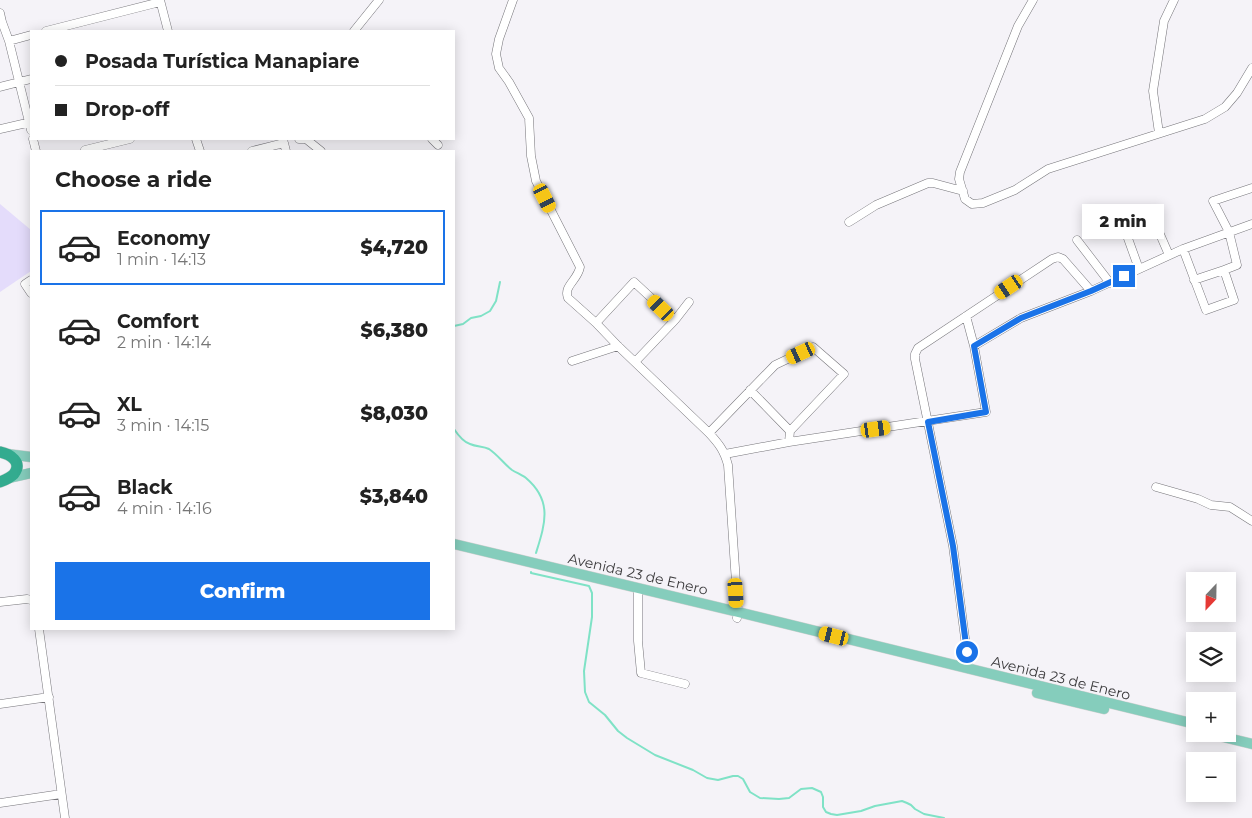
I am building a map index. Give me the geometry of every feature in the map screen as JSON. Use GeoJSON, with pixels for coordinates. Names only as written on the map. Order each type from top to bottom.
{"type":"FeatureCollection","features":[{"type":"Feature","properties":{"kind":"highway"},"geometry":{"type":"LineString","coordinates":[[4,453],[12,456],[15,460],[16,471],[4,480]]}},
{"type":"Feature","properties":{"kind":"main road"},"geometry":{"type":"LineString","coordinates":[[4,453],[30,457]]}},
{"type":"Feature","properties":{"kind":"main road"},"geometry":{"type":"LineString","coordinates":[[4,480],[30,473]]}},
{"type":"Feature","properties":{"kind":"main road","name":"Avenida 23 de Enero"},"geometry":{"type":"LineString","coordinates":[[455,544],[1069,701],[1186,728]]}},
{"type":"Feature","properties":{"kind":"main road","name":"Avenida 23 de Enero"},"geometry":{"type":"LineString","coordinates":[[455,550],[1186,722]]}},
{"type":"Feature","properties":{"kind":"main road"},"geometry":{"type":"LineString","coordinates":[[1236,734],[1252,738]]}},
{"type":"Feature","properties":{"kind":"main road"},"geometry":{"type":"LineString","coordinates":[[1236,740],[1252,744]]}},
{"type":"Feature","properties":{"kind":"street"},"geometry":{"type":"LineString","coordinates":[[355,30],[379,0]]}},
{"type":"Feature","properties":{"kind":"street"},"geometry":{"type":"LineString","coordinates":[[513,0],[499,39],[496,54],[499,68],[529,118],[531,156],[536,181],[580,267],[579,274],[567,289],[566,294],[709,433],[725,454],[728,465],[737,615]]}},
{"type":"Feature","properties":{"kind":"street"},"geometry":{"type":"LineString","coordinates":[[1033,0],[1018,26],[960,172],[958,179],[965,199],[972,204],[983,203],[1015,190],[1048,169],[1205,119],[1225,106],[1236,94],[1252,68]]}},
{"type":"Feature","properties":{"kind":"street"},"geometry":{"type":"LineString","coordinates":[[1159,133],[1153,91],[1164,21],[1174,0]]}},
{"type":"Feature","properties":{"kind":"street"},"geometry":{"type":"LineString","coordinates":[[50,30],[160,1],[168,30]]}},
{"type":"Feature","properties":{"kind":"street"},"geometry":{"type":"LineString","coordinates":[[0,14],[30,121]]}},
{"type":"Feature","properties":{"kind":"street"},"geometry":{"type":"LineString","coordinates":[[9,41],[30,35]]}},
{"type":"Feature","properties":{"kind":"street"},"geometry":{"type":"LineString","coordinates":[[0,87],[30,79]]}},
{"type":"Feature","properties":{"kind":"street"},"geometry":{"type":"LineString","coordinates":[[0,129],[30,125]]}},
{"type":"Feature","properties":{"kind":"street"},"geometry":{"type":"LineString","coordinates":[[85,150],[126,140]]}},
{"type":"Feature","properties":{"kind":"street"},"geometry":{"type":"LineString","coordinates":[[307,140],[320,150]]}},
{"type":"Feature","properties":{"kind":"street"},"geometry":{"type":"LineString","coordinates":[[257,150],[285,144]]}},
{"type":"Feature","properties":{"kind":"street"},"geometry":{"type":"LineString","coordinates":[[849,222],[876,205],[928,183],[963,190]]}},
{"type":"Feature","properties":{"kind":"street"},"geometry":{"type":"LineString","coordinates":[[1194,280],[1237,265],[1229,232],[1213,201],[1252,188]]}},
{"type":"Feature","properties":{"kind":"street"},"geometry":{"type":"LineString","coordinates":[[1149,210],[1169,255]]}},
{"type":"Feature","properties":{"kind":"street"},"geometry":{"type":"LineString","coordinates":[[1121,219],[1138,269]]}},
{"type":"Feature","properties":{"kind":"street"},"geometry":{"type":"LineString","coordinates":[[974,346],[1021,318],[1110,283],[1183,249],[1252,224]]}},
{"type":"Feature","properties":{"kind":"street"},"geometry":{"type":"LineString","coordinates":[[1078,240],[1110,283]]}},
{"type":"Feature","properties":{"kind":"street"},"geometry":{"type":"LineString","coordinates":[[1183,249],[1206,310],[1234,300],[1224,270]]}},
{"type":"Feature","properties":{"kind":"street"},"geometry":{"type":"LineString","coordinates":[[969,670],[953,546],[915,354],[918,348],[1052,259],[1058,257],[1063,259],[1091,291]]}},
{"type":"Feature","properties":{"kind":"street"},"geometry":{"type":"LineString","coordinates":[[30,281],[26,284],[30,291]]}},
{"type":"Feature","properties":{"kind":"street"},"geometry":{"type":"LineString","coordinates":[[596,323],[634,282],[674,320]]}},
{"type":"Feature","properties":{"kind":"street"},"geometry":{"type":"LineString","coordinates":[[635,362],[689,302]]}},
{"type":"Feature","properties":{"kind":"street"},"geometry":{"type":"LineString","coordinates":[[725,454],[789,442],[986,412],[974,346],[966,316]]}},
{"type":"Feature","properties":{"kind":"street"},"geometry":{"type":"LineString","coordinates":[[572,361],[618,346]]}},
{"type":"Feature","properties":{"kind":"street"},"geometry":{"type":"LineString","coordinates":[[709,433],[775,365],[813,347],[844,374],[790,430],[789,442]]}},
{"type":"Feature","properties":{"kind":"street"},"geometry":{"type":"LineString","coordinates":[[750,390],[790,430]]}},
{"type":"Feature","properties":{"kind":"street"},"geometry":{"type":"LineString","coordinates":[[1156,487],[1198,499],[1211,505],[1230,507],[1252,521]]}},
{"type":"Feature","properties":{"kind":"street"},"geometry":{"type":"LineString","coordinates":[[638,593],[638,641],[641,673],[685,684]]}},
{"type":"Feature","properties":{"kind":"street"},"geometry":{"type":"LineString","coordinates":[[0,602],[30,600]]}},
{"type":"Feature","properties":{"kind":"street"},"geometry":{"type":"LineString","coordinates":[[39,630],[65,818]]}},
{"type":"Feature","properties":{"kind":"street"},"geometry":{"type":"LineString","coordinates":[[0,704],[49,697]]}},
{"type":"Feature","properties":{"kind":"street"},"geometry":{"type":"LineString","coordinates":[[0,803],[61,794]]}},
{"type":"Feature","properties":{"kind":"shaded area"},"geometry":{"type":"Polygon","coordinates":[[[0,204],[30,229],[30,272],[0,292],[0,204]]]}},
{"type":"Feature","properties":{"kind":"waterway"},"geometry":{"type":"LineString","coordinates":[[455,326],[490,311],[496,301],[500,282]]}},
{"type":"Feature","properties":{"kind":"waterway"},"geometry":{"type":"LineString","coordinates":[[455,430],[467,443],[489,449],[509,468],[526,478],[535,487],[540,495],[544,513],[544,523],[536,553]]}},
{"type":"Feature","properties":{"kind":"waterway"},"geometry":{"type":"LineString","coordinates":[[531,572],[589,586],[592,593],[592,617],[584,671],[585,692],[589,702],[605,715],[618,731],[655,755],[693,770],[707,778],[718,780],[738,776],[743,779],[750,792],[760,798],[789,798],[801,789],[812,788],[821,792],[823,807],[826,812],[831,814],[837,815],[861,811],[875,806],[902,801],[924,814],[944,818]]}},
{"type":"Feature","properties":{"kind":"route"},"geometry":{"type":"LineString","coordinates":[[967,652],[953,546],[928,422],[986,412],[974,346],[1021,318],[1124,276]]}}]}
